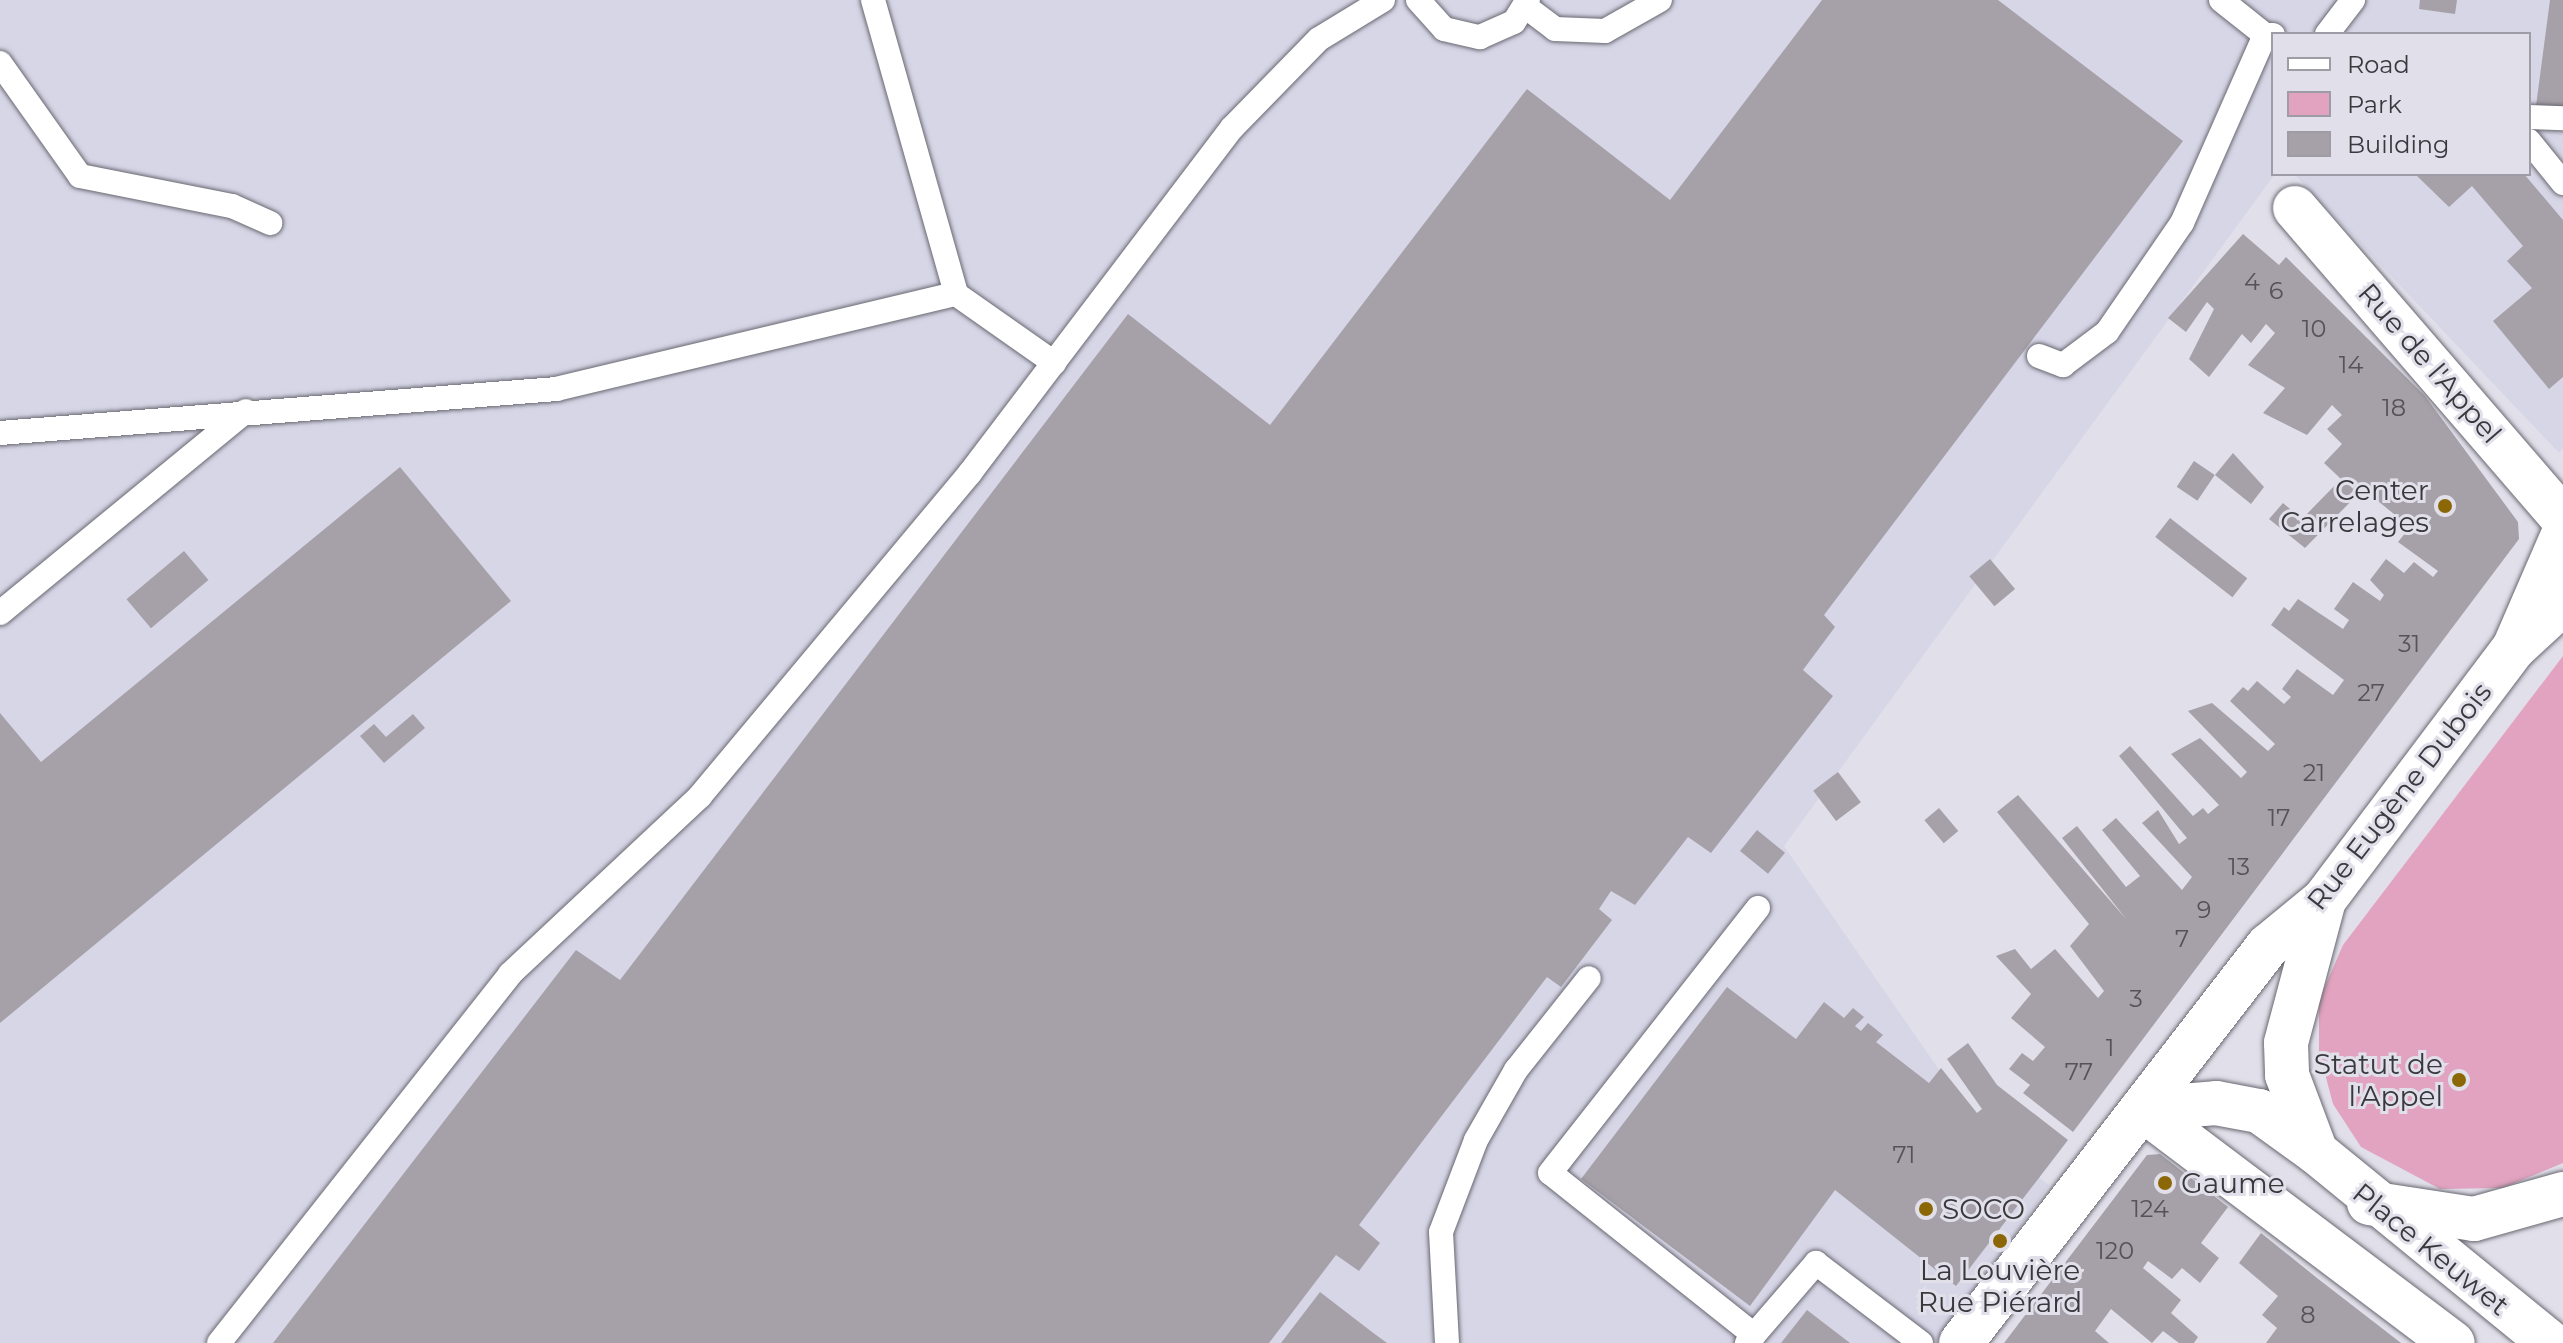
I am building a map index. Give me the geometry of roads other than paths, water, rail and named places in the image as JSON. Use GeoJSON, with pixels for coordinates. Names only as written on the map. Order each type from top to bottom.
{"type":"FeatureCollection","features":[{"type":"Feature","properties":{"kind":"main road","name":"Rue de l'Appel"},"geometry":{"type":"LineString","coordinates":[[2295,208],[2563,519]]}},
{"type":"Feature","properties":{"kind":"main road","name":"Rue Eugène Dubois"},"geometry":{"type":"LineString","coordinates":[[1961,1343],[2268,946],[2324,900],[2514,648],[2563,535]]}},
{"type":"Feature","properties":{"kind":"main road"},"geometry":{"type":"LineString","coordinates":[[2514,648],[2563,603]]}},
{"type":"Feature","properties":{"kind":"main road","name":"Place Keuwet"},"geometry":{"type":"LineString","coordinates":[[2316,1152],[2287,1075],[2286,1043],[2324,900]]}},
{"type":"Feature","properties":{"kind":"main road","name":"Place Keuwet"},"geometry":{"type":"LineString","coordinates":[[2142,1109],[2216,1103],[2259,1111],[2316,1152],[2369,1203],[2550,1343]]}},
{"type":"Feature","properties":{"kind":"main road"},"geometry":{"type":"LineString","coordinates":[[2142,1109],[2453,1343]]}},
{"type":"Feature","properties":{"kind":"main road"},"geometry":{"type":"LineString","coordinates":[[2369,1203],[2474,1219],[2563,1194]]}},
{"type":"Feature","properties":{"kind":"lane"},"geometry":{"type":"LineString","coordinates":[[873,0],[956,294],[1054,363]]}},
{"type":"Feature","properties":{"kind":"lane"},"geometry":{"type":"LineString","coordinates":[[219,1343],[510,974],[700,796],[1054,363],[1232,128],[1319,39],[1383,0]]}},
{"type":"Feature","properties":{"kind":"lane"},"geometry":{"type":"LineString","coordinates":[[1418,0],[1444,29],[1480,37],[1514,22],[1527,3],[1555,29],[1605,31],[1660,0]]}},
{"type":"Feature","properties":{"kind":"lane"},"geometry":{"type":"LineString","coordinates":[[2039,356],[2063,365],[2107,332],[2182,223],[2269,35],[2221,0]]}},
{"type":"Feature","properties":{"kind":"lane"},"geometry":{"type":"LineString","coordinates":[[2329,32],[2353,0]]}},
{"type":"Feature","properties":{"kind":"lane"},"geometry":{"type":"LineString","coordinates":[[3,73],[80,176],[232,206],[270,223]]}},
{"type":"Feature","properties":{"kind":"lane"},"geometry":{"type":"LineString","coordinates":[[2531,117],[2563,118]]}},
{"type":"Feature","properties":{"kind":"lane"},"geometry":{"type":"LineString","coordinates":[[2531,143],[2563,183]]}},
{"type":"Feature","properties":{"kind":"lane"},"geometry":{"type":"LineString","coordinates":[[0,433],[246,411],[556,389],[956,294]]}},
{"type":"Feature","properties":{"kind":"lane"},"geometry":{"type":"LineString","coordinates":[[0,613],[246,411]]}},
{"type":"Feature","properties":{"kind":"lane"},"geometry":{"type":"LineString","coordinates":[[1758,908],[1550,1173],[1750,1339],[1816,1263],[1921,1343]]}},
{"type":"Feature","properties":{"kind":"lane"},"geometry":{"type":"LineString","coordinates":[[1447,1343],[1441,1232],[1476,1140],[1516,1070],[1589,978]]}},
{"type":"Feature","properties":{"kind":"place","name":"Center Carrelages"},"geometry":{"type":"Point","coordinates":[2445,506]}},
{"type":"Feature","properties":{"kind":"place","name":"Statut de l'Appel"},"geometry":{"type":"Point","coordinates":[2459,1080]}},
{"type":"Feature","properties":{"kind":"place","name":"Gaume"},"geometry":{"type":"Point","coordinates":[2165,1183]}},
{"type":"Feature","properties":{"kind":"place","name":"SOCO"},"geometry":{"type":"Point","coordinates":[1926,1209]}},
{"type":"Feature","properties":{"kind":"place","name":"La Louvière Rue Piérard"},"geometry":{"type":"Point","coordinates":[2000,1241]}}]}
